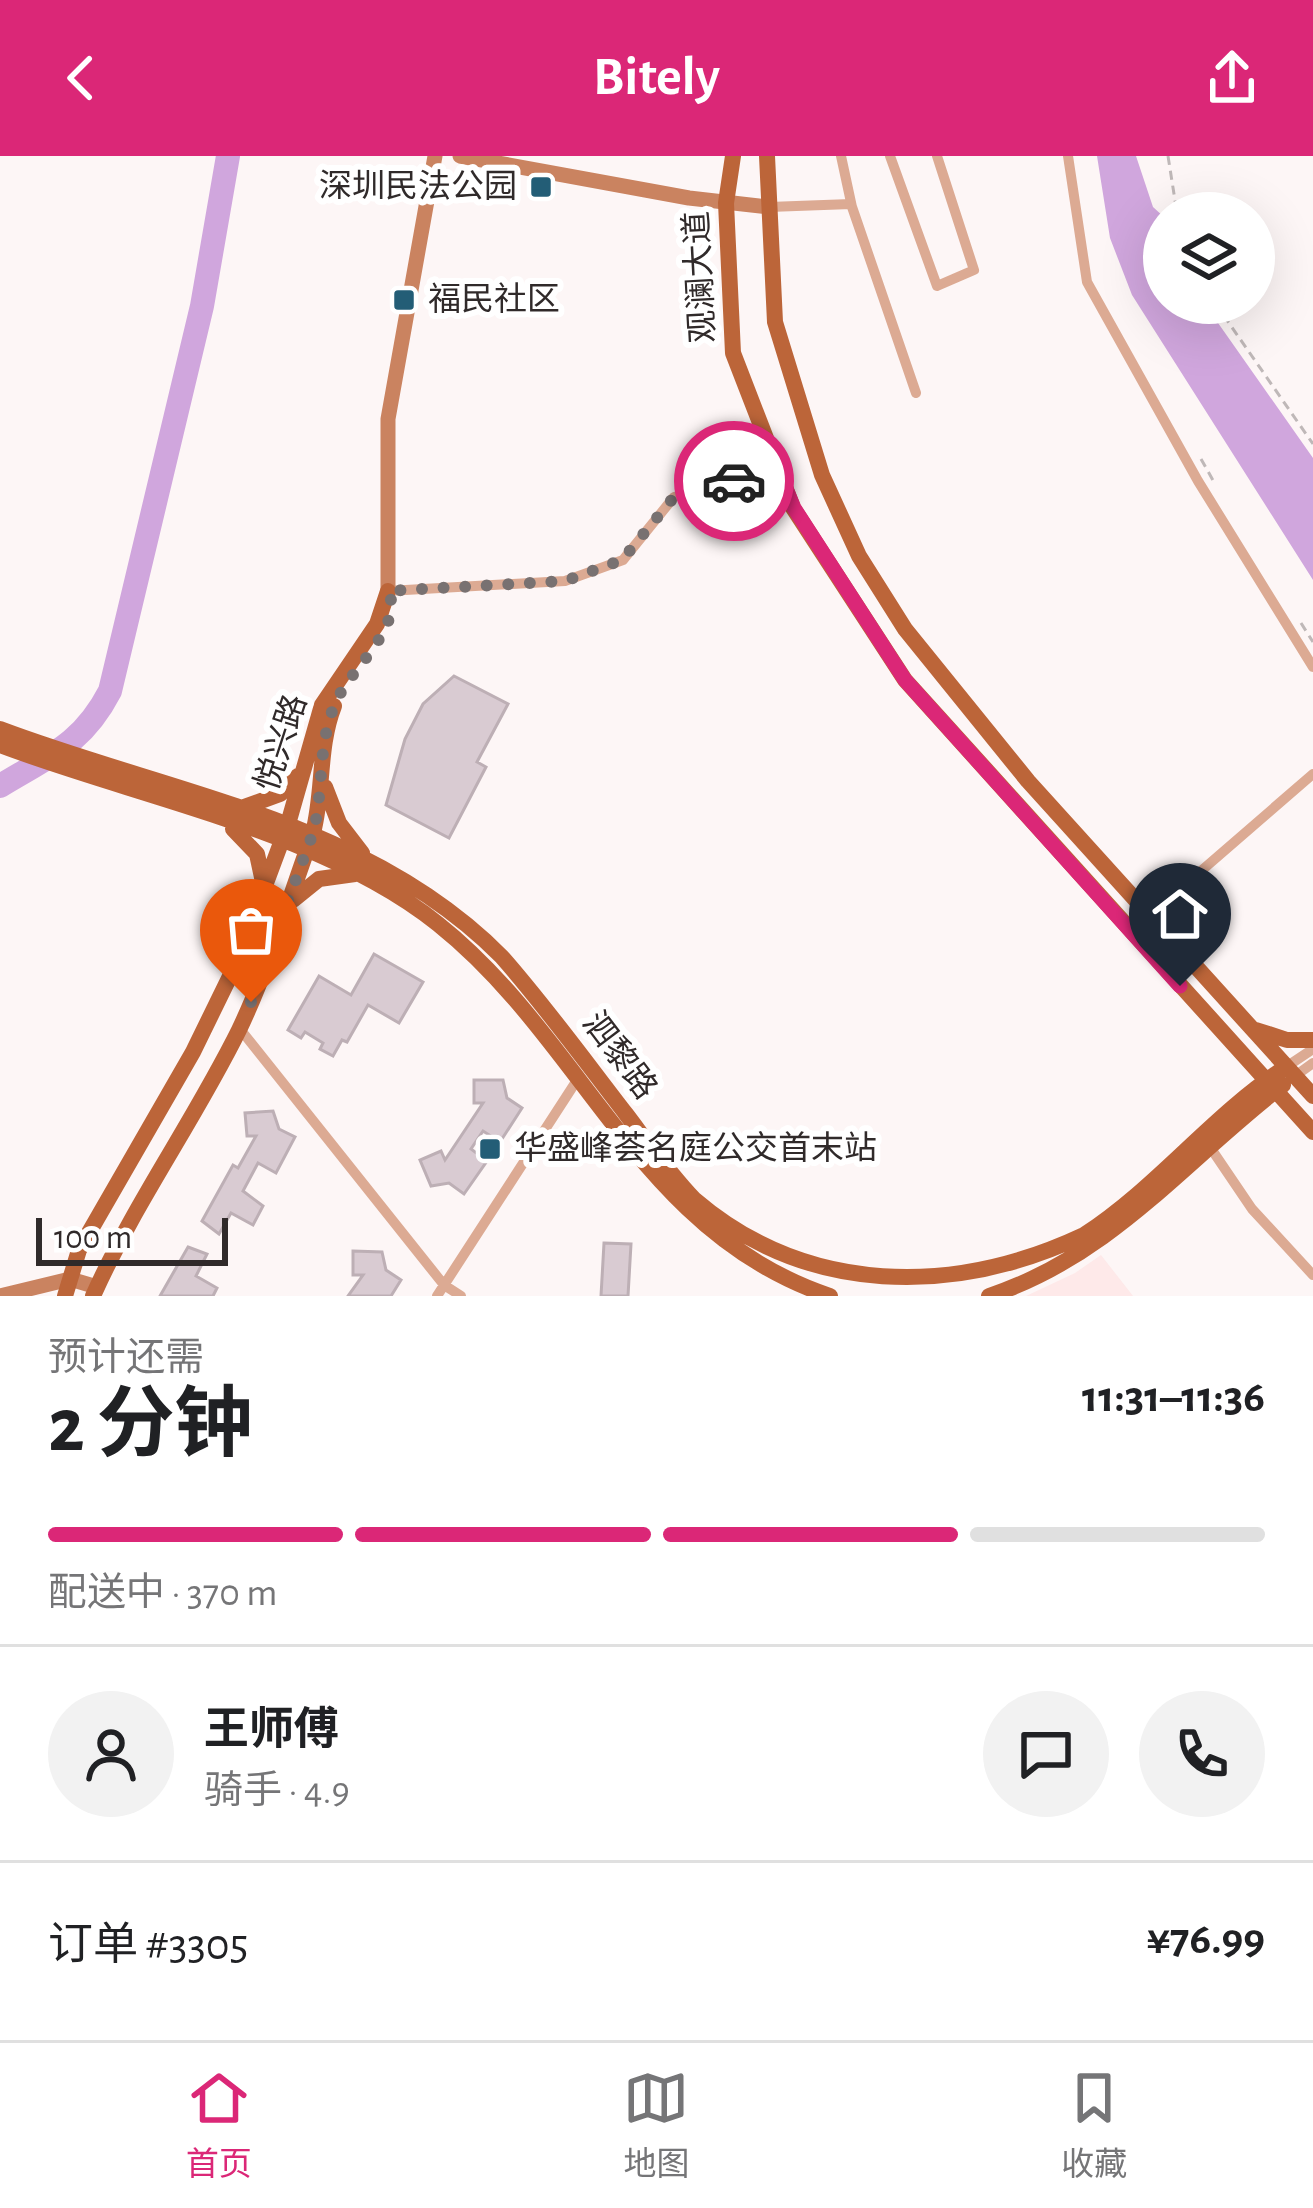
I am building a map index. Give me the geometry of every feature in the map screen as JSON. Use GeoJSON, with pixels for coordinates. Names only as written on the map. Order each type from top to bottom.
{"type":"FeatureCollection","features":[{"type":"Feature","properties":{"kind":"main road"},"geometry":{"type":"LineString","coordinates":[[388,591],[388,419],[435,156]]}},
{"type":"Feature","properties":{"kind":"main road"},"geometry":{"type":"LineString","coordinates":[[460,156],[726,203],[769,206]]}},
{"type":"Feature","properties":{"kind":"main road","name":"观澜大道"},"geometry":{"type":"LineString","coordinates":[[733,156],[726,203],[733,353],[794,508],[905,680],[1310,1128]]}},
{"type":"Feature","properties":{"kind":"main road"},"geometry":{"type":"LineString","coordinates":[[767,156],[775,322],[822,475],[859,556],[893,611],[1028,781],[1313,1096]]}},
{"type":"Feature","properties":{"kind":"main road","name":"悦兴路"},"geometry":{"type":"LineString","coordinates":[[64,1291],[95,1219],[193,1052],[235,966],[285,832],[322,705],[377,624],[388,591]]}},
{"type":"Feature","properties":{"kind":"main road","name":"悦兴路"},"geometry":{"type":"LineString","coordinates":[[95,1292],[240,1029],[310,841],[327,724],[342,689],[387,623],[393,602],[388,591]]}},
{"type":"Feature","properties":{"kind":"main road","name":"泗黎路"},"geometry":{"type":"LineString","coordinates":[[0,730],[222,812]]}},
{"type":"Feature","properties":{"kind":"main road","name":"泗黎路"},"geometry":{"type":"LineString","coordinates":[[0,746],[59,768],[310,841],[477,932],[530,989],[671,1194],[701,1225],[755,1263],[830,1296]]}},
{"type":"Feature","properties":{"kind":"main road"},"geometry":{"type":"LineString","coordinates":[[222,812],[257,805],[280,794],[306,758]]}},
{"type":"Feature","properties":{"kind":"main road"},"geometry":{"type":"LineString","coordinates":[[286,911],[319,879],[366,868],[339,823],[322,772]]}},
{"type":"Feature","properties":{"kind":"main road"},"geometry":{"type":"LineString","coordinates":[[222,812],[261,863],[263,891]]}},
{"type":"Feature","properties":{"kind":"main road"},"geometry":{"type":"LineString","coordinates":[[1250,1026],[1274,1039],[1313,1044]]}},
{"type":"Feature","properties":{"kind":"main road"},"geometry":{"type":"LineString","coordinates":[[1234,1046],[1241,1063],[1236,1114],[1278,1112],[1310,1128]]}},
{"type":"Feature","properties":{"kind":"main road","name":"泗黎路"},"geometry":{"type":"LineString","coordinates":[[583,1071],[669,1172],[727,1228],[789,1265],[853,1287],[886,1292],[949,1289],[1034,1265],[1115,1211],[1291,1071]]}},
{"type":"Feature","properties":{"kind":"main road","name":"泗黎路"},"geometry":{"type":"LineString","coordinates":[[989,1296],[1040,1277],[1098,1243],[1210,1147],[1236,1114]]}},
{"type":"Feature","properties":{"kind":"main road"},"geometry":{"type":"LineString","coordinates":[[0,1295],[95,1292]]}},
{"type":"Feature","properties":{"kind":"street"},"geometry":{"type":"LineString","coordinates":[[842,156],[853,210],[916,394]]}},
{"type":"Feature","properties":{"kind":"street"},"geometry":{"type":"LineString","coordinates":[[890,156],[938,286],[974,270],[938,156]]}},
{"type":"Feature","properties":{"kind":"street"},"geometry":{"type":"LineString","coordinates":[[1068,156],[1087,282],[1198,481],[1313,667]]}},
{"type":"Feature","properties":{"kind":"street"},"geometry":{"type":"LineString","coordinates":[[769,206],[850,204],[853,210]]}},
{"type":"Feature","properties":{"kind":"street"},"geometry":{"type":"LineString","coordinates":[[388,591],[565,581],[622,560],[674,497],[778,469]]}},
{"type":"Feature","properties":{"kind":"street"},"geometry":{"type":"LineString","coordinates":[[1149,916],[1313,774]]}},
{"type":"Feature","properties":{"kind":"street"},"geometry":{"type":"LineString","coordinates":[[240,1029],[440,1290],[461,1296]]}},
{"type":"Feature","properties":{"kind":"street"},"geometry":{"type":"LineString","coordinates":[[1291,1071],[1313,1044]]}},
{"type":"Feature","properties":{"kind":"street"},"geometry":{"type":"LineString","coordinates":[[1291,1071],[1313,1063]]}},
{"type":"Feature","properties":{"kind":"street"},"geometry":{"type":"LineString","coordinates":[[440,1290],[583,1071]]}},
{"type":"Feature","properties":{"kind":"street"},"geometry":{"type":"LineString","coordinates":[[1210,1147],[1252,1209],[1313,1275]]}},
{"type":"Feature","properties":{"kind":"path"},"geometry":{"type":"LineString","coordinates":[[1168,156],[1174,192]]}},
{"type":"Feature","properties":{"kind":"path"},"geometry":{"type":"LineString","coordinates":[[1229,324],[1313,445]]}},
{"type":"Feature","properties":{"kind":"path"},"geometry":{"type":"LineString","coordinates":[[1198,454],[1220,493]]}},
{"type":"Feature","properties":{"kind":"path"},"geometry":{"type":"LineString","coordinates":[[1301,623],[1313,641]]}},
{"type":"Feature","properties":{"kind":"shaded area"},"geometry":{"type":"Polygon","coordinates":[[[1097,156],[1136,156],[1148,192],[1143,192],[1143,312],[1110,238],[1097,156]]]}},
{"type":"Feature","properties":{"kind":"shaded area"},"geometry":{"type":"Polygon","coordinates":[[[1150,324],[1219,324],[1313,458],[1313,580],[1150,324]]]}},
{"type":"Feature","properties":{"kind":"shaded area"},"geometry":{"type":"Polygon","coordinates":[[[1101,1255],[1133,1296],[1026,1296],[1075,1273],[1101,1255]]]}},
{"type":"Feature","properties":{"kind":"building"},"geometry":{"type":"Polygon","coordinates":[[[454,676],[508,704],[477,762],[486,767],[449,838],[386,805],[405,739],[423,704],[454,676]]]}},
{"type":"Feature","properties":{"kind":"building"},"geometry":{"type":"Polygon","coordinates":[[[374,954],[423,982],[399,1023],[368,1005],[347,1042],[342,1040],[333,1056],[305,1032],[301,1038],[288,1030],[319,976],[351,995],[374,954]]]}},
{"type":"Feature","properties":{"kind":"building"},"geometry":{"type":"Polygon","coordinates":[[[474,1080],[503,1080],[507,1098],[522,1108],[500,1142],[483,1131],[471,1149],[487,1161],[464,1194],[449,1183],[431,1186],[420,1160],[441,1151],[445,1160],[483,1103],[474,1103],[474,1080]]]}},
{"type":"Feature","properties":{"kind":"building"},"geometry":{"type":"Polygon","coordinates":[[[273,1111],[279,1129],[295,1137],[276,1173],[258,1163],[243,1191],[263,1206],[253,1225],[231,1213],[219,1234],[202,1221],[233,1165],[238,1168],[256,1136],[247,1136],[245,1113],[273,1111]]]}},
{"type":"Feature","properties":{"kind":"building"},"geometry":{"type":"Polygon","coordinates":[[[604,1243],[631,1244],[628,1296],[601,1296],[604,1243]]]}},
{"type":"Feature","properties":{"kind":"building"},"geometry":{"type":"Polygon","coordinates":[[[188,1247],[207,1254],[196,1276],[217,1288],[213,1296],[160,1296],[188,1247]]]}},
{"type":"Feature","properties":{"kind":"building"},"geometry":{"type":"Polygon","coordinates":[[[353,1251],[382,1252],[386,1270],[401,1280],[391,1296],[348,1296],[363,1275],[353,1275],[353,1251]]]}},
{"type":"Feature","properties":{"kind":"waterway"},"geometry":{"type":"LineString","coordinates":[[0,786],[76,737],[110,691],[202,306],[228,156]]}},
{"type":"Feature","properties":{"kind":"waterway"},"geometry":{"type":"LineString","coordinates":[[0,782],[5,783]]}},
{"type":"Feature","properties":{"kind":"way so far"},"geometry":{"type":"LineString","coordinates":[[251,1002],[320,809],[327,724],[342,689],[387,623],[393,602],[388,591],[565,581],[622,560],[674,497],[734,481]]}},
{"type":"Feature","properties":{"kind":"place","name":"深圳民法公园"},"geometry":{"type":"Point","coordinates":[541,187]}},
{"type":"Feature","properties":{"kind":"place","name":"福民社区"},"geometry":{"type":"Point","coordinates":[404,300]}},
{"type":"Feature","properties":{"kind":"place","name":"华盛峰荟名庭公交首末站"},"geometry":{"type":"Point","coordinates":[490,1149]}},
{"type":"Feature","properties":{"kind":"route"},"geometry":{"type":"LineString","coordinates":[[734,481],[778,469],[794,508],[905,680],[1180,986]]}}]}
